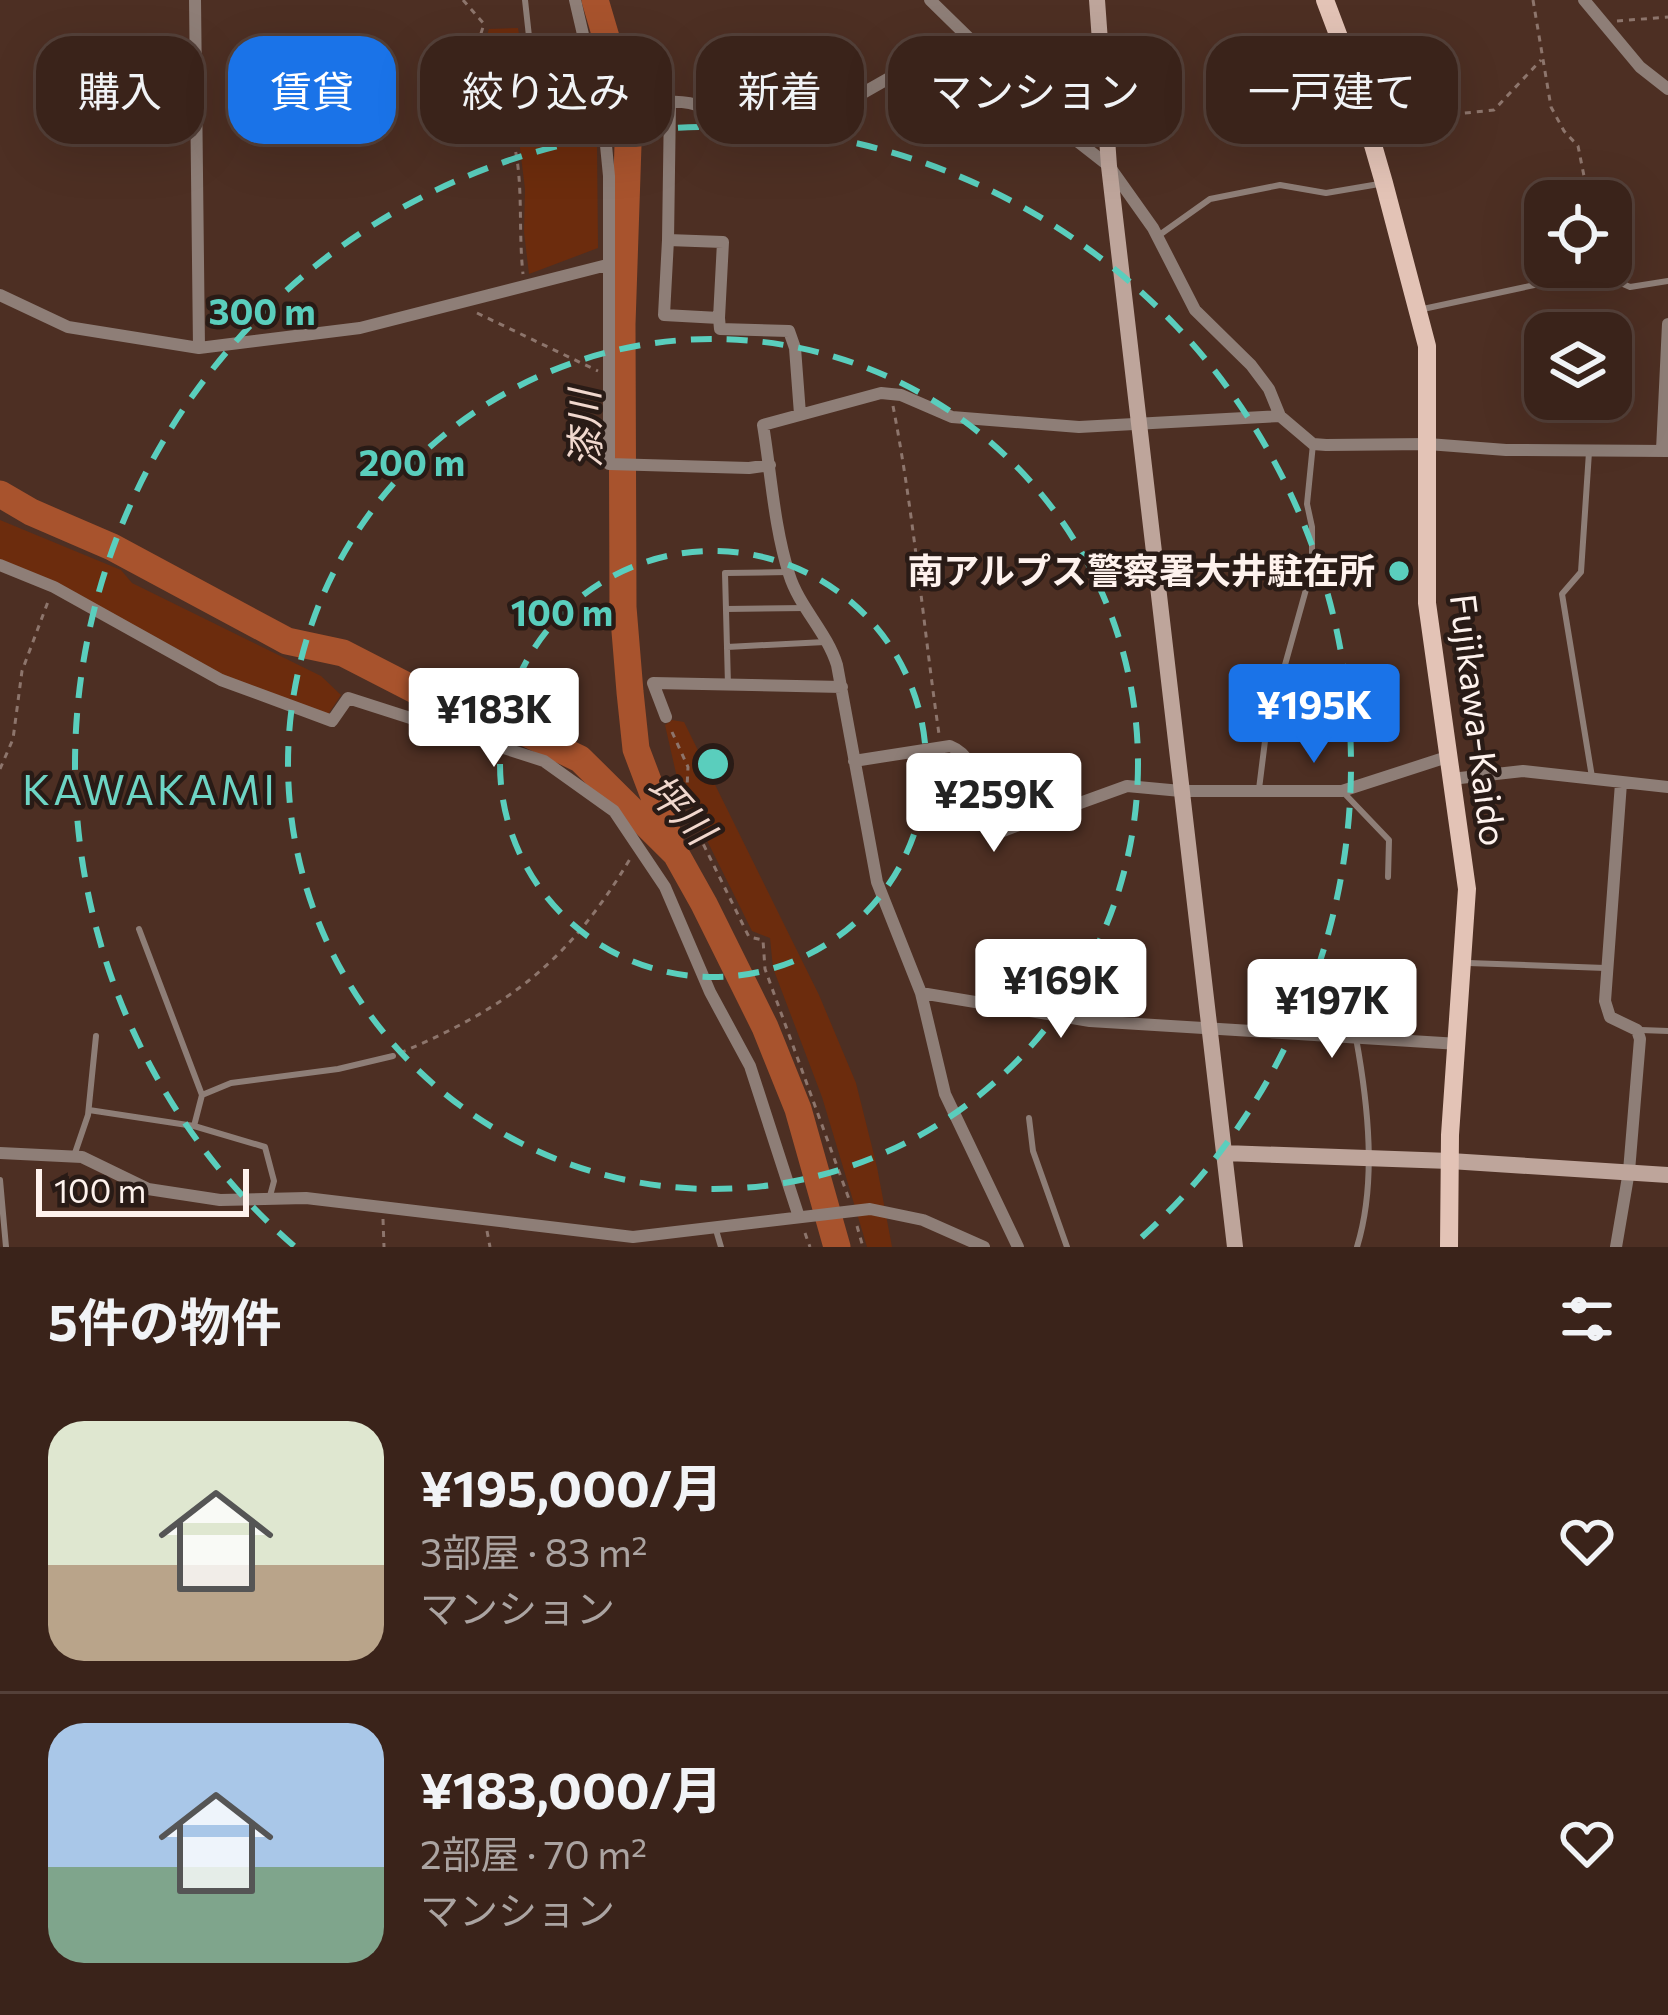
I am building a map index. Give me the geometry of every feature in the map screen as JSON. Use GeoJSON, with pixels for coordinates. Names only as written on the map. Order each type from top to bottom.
{"type":"FeatureCollection","features":[{"type":"Feature","properties":{"kind":"main road","name":"Fujikawa-Kaido"},"geometry":{"type":"LineString","coordinates":[[1325,0],[1337,36]]}},
{"type":"Feature","properties":{"kind":"main road","name":"Fujikawa-Kaido"},"geometry":{"type":"LineString","coordinates":[[1373,144],[1427,346],[1427,603],[1467,889],[1449,1247]]}},
{"type":"Feature","properties":{"kind":"street"},"geometry":{"type":"LineString","coordinates":[[195,0],[199,348]]}},
{"type":"Feature","properties":{"kind":"street"},"geometry":{"type":"LineString","coordinates":[[575,0],[583,36]]}},
{"type":"Feature","properties":{"kind":"street"},"geometry":{"type":"LineString","coordinates":[[930,0],[966,36]]}},
{"type":"Feature","properties":{"kind":"street"},"geometry":{"type":"LineString","coordinates":[[1097,0],[1109,166],[1235,1247]]}},
{"type":"Feature","properties":{"kind":"street"},"geometry":{"type":"LineString","coordinates":[[1585,0],[1640,67],[1668,89]]}},
{"type":"Feature","properties":{"kind":"street"},"geometry":{"type":"LineString","coordinates":[[719,317],[664,315],[670,102],[694,100],[751,135],[770,140],[784,138],[888,78]]}},
{"type":"Feature","properties":{"kind":"street"},"geometry":{"type":"LineString","coordinates":[[606,144],[609,464],[770,465]]}},
{"type":"Feature","properties":{"kind":"street"},"geometry":{"type":"LineString","coordinates":[[1081,144],[1109,166],[1158,236],[1195,310],[1251,365],[1269,389],[1280,416],[1313,444],[1665,451],[1668,324]]}},
{"type":"Feature","properties":{"kind":"street"},"geometry":{"type":"LineString","coordinates":[[668,240],[723,242],[720,328],[789,331],[795,348],[800,414]]}},
{"type":"Feature","properties":{"kind":"street"},"geometry":{"type":"LineString","coordinates":[[0,295],[68,327],[199,348],[360,328],[608,266]]}},
{"type":"Feature","properties":{"kind":"street"},"geometry":{"type":"LineString","coordinates":[[1018,1247],[945,1094],[921,993],[873,868],[842,687],[827,642],[788,572],[763,425],[865,395],[891,394],[952,417],[1079,427],[1280,416]]}},
{"type":"Feature","properties":{"kind":"street"},"geometry":{"type":"LineString","coordinates":[[0,565],[53,587],[221,680],[332,721],[348,698],[544,761],[614,811],[665,887],[710,992],[750,1066],[798,1214]]}},
{"type":"Feature","properties":{"kind":"street"},"geometry":{"type":"LineString","coordinates":[[666,717],[653,683],[842,687]]}},
{"type":"Feature","properties":{"kind":"street"},"geometry":{"type":"LineString","coordinates":[[854,761],[950,746],[970,758],[989,823],[1000,832],[1127,787],[1342,790],[1447,757]]}},
{"type":"Feature","properties":{"kind":"street"},"geometry":{"type":"LineString","coordinates":[[1451,779],[1502,770],[1668,787]]}},
{"type":"Feature","properties":{"kind":"street"},"geometry":{"type":"LineString","coordinates":[[1616,1247],[1629,1171],[1640,1039],[1637,1030],[1610,1017],[1605,1001],[1621,783]]}},
{"type":"Feature","properties":{"kind":"street"},"geometry":{"type":"LineString","coordinates":[[921,993],[1090,1021],[1459,1044]]}},
{"type":"Feature","properties":{"kind":"street"},"geometry":{"type":"LineString","coordinates":[[0,1153],[74,1157],[111,1168],[148,1189],[220,1200],[382,1205],[635,1242],[798,1214],[853,1210],[898,1212],[984,1247]]}},
{"type":"Feature","properties":{"kind":"street"},"geometry":{"type":"LineString","coordinates":[[1224,1153],[1668,1175]]}},
{"type":"Feature","properties":{"kind":"lane"},"geometry":{"type":"LineString","coordinates":[[525,0],[529,36]]}},
{"type":"Feature","properties":{"kind":"lane"},"geometry":{"type":"LineString","coordinates":[[1158,236],[1210,199],[1280,184],[1326,193],[1384,183]]}},
{"type":"Feature","properties":{"kind":"lane"},"geometry":{"type":"LineString","coordinates":[[1419,310],[1558,280],[1605,276],[1630,287],[1668,281]]}},
{"type":"Feature","properties":{"kind":"lane"},"geometry":{"type":"LineString","coordinates":[[1259,789],[1266,733],[1312,568],[1312,527],[1306,504],[1313,444]]}},
{"type":"Feature","properties":{"kind":"lane"},"geometry":{"type":"LineString","coordinates":[[1589,448],[1581,572],[1562,594],[1592,779]]}},
{"type":"Feature","properties":{"kind":"lane"},"geometry":{"type":"LineString","coordinates":[[728,685],[725,573],[788,572]]}},
{"type":"Feature","properties":{"kind":"lane"},"geometry":{"type":"LineString","coordinates":[[726,609],[805,608]]}},
{"type":"Feature","properties":{"kind":"lane"},"geometry":{"type":"LineString","coordinates":[[727,647],[827,642]]}},
{"type":"Feature","properties":{"kind":"lane"},"geometry":{"type":"LineString","coordinates":[[1342,790],[1389,841],[1388,877]]}},
{"type":"Feature","properties":{"kind":"lane"},"geometry":{"type":"LineString","coordinates":[[139,929],[202,1095],[194,1126]]}},
{"type":"Feature","properties":{"kind":"lane"},"geometry":{"type":"LineString","coordinates":[[1465,963],[1607,968]]}},
{"type":"Feature","properties":{"kind":"lane"},"geometry":{"type":"LineString","coordinates":[[1637,1030],[1668,1031]]}},
{"type":"Feature","properties":{"kind":"lane"},"geometry":{"type":"LineString","coordinates":[[74,1157],[88,1110],[96,1036]]}},
{"type":"Feature","properties":{"kind":"lane"},"geometry":{"type":"LineString","coordinates":[[1356,1038],[1368,1157],[1358,1247]]}},
{"type":"Feature","properties":{"kind":"lane"},"geometry":{"type":"LineString","coordinates":[[202,1095],[231,1083],[338,1069],[393,1056]]}},
{"type":"Feature","properties":{"kind":"lane"},"geometry":{"type":"LineString","coordinates":[[88,1110],[194,1126],[265,1148],[274,1181],[270,1198]]}},
{"type":"Feature","properties":{"kind":"lane"},"geometry":{"type":"LineString","coordinates":[[1029,1118],[1034,1151],[1066,1247]]}},
{"type":"Feature","properties":{"kind":"lane"},"geometry":{"type":"LineString","coordinates":[[0,1180],[6,1247]]}},
{"type":"Feature","properties":{"kind":"lane"},"geometry":{"type":"LineString","coordinates":[[716,1227],[721,1247]]}},
{"type":"Feature","properties":{"kind":"path"},"geometry":{"type":"LineString","coordinates":[[463,0],[484,24],[469,71],[509,109],[518,159],[518,232],[525,287]]}},
{"type":"Feature","properties":{"kind":"path"},"geometry":{"type":"LineString","coordinates":[[1533,0],[1551,107],[1578,146],[1585,180]]}},
{"type":"Feature","properties":{"kind":"path"},"geometry":{"type":"LineString","coordinates":[[1604,22],[1668,17]]}},
{"type":"Feature","properties":{"kind":"path"},"geometry":{"type":"LineString","coordinates":[[1458,116],[1494,110],[1543,58]]}},
{"type":"Feature","properties":{"kind":"path"},"geometry":{"type":"LineString","coordinates":[[452,305],[498,321],[606,376]]}},
{"type":"Feature","properties":{"kind":"path"},"geometry":{"type":"LineString","coordinates":[[891,394],[913,505],[914,555],[939,748]]}},
{"type":"Feature","properties":{"kind":"path"},"geometry":{"type":"LineString","coordinates":[[0,769],[13,739],[22,671],[53,587]]}},
{"type":"Feature","properties":{"kind":"path"},"geometry":{"type":"LineString","coordinates":[[666,717],[688,767],[686,809],[749,938],[763,940],[764,969],[863,1247]]}},
{"type":"Feature","properties":{"kind":"path"},"geometry":{"type":"LineString","coordinates":[[393,1056],[448,1033],[529,985],[599,910],[639,844]]}},
{"type":"Feature","properties":{"kind":"path"},"geometry":{"type":"LineString","coordinates":[[382,1205],[384,1247]]}},
{"type":"Feature","properties":{"kind":"shaded area"},"geometry":{"type":"Polygon","coordinates":[[[518,28],[519,36],[487,36],[489,29],[518,28]]]}},
{"type":"Feature","properties":{"kind":"shaded area"},"geometry":{"type":"Polygon","coordinates":[[[519,144],[597,144],[598,248],[529,274],[519,144]]]}},
{"type":"Feature","properties":{"kind":"shaded area"},"geometry":{"type":"Polygon","coordinates":[[[0,520],[121,570],[132,583],[321,676],[341,695],[327,716],[221,677],[0,560],[0,520]]]}},
{"type":"Feature","properties":{"kind":"shaded area"},"geometry":{"type":"Polygon","coordinates":[[[672,720],[684,722],[819,995],[856,1083],[892,1247],[867,1247],[822,1097],[773,968],[770,938],[752,931],[678,782],[665,725],[672,720]]]}},
{"type":"Feature","properties":{"kind":"waterway","name":"漆川"},"geometry":{"type":"LineString","coordinates":[[595,0],[629,115],[622,324],[623,607],[630,692],[636,749],[670,839]]}},
{"type":"Feature","properties":{"kind":"waterway","name":"坪川"},"geometry":{"type":"LineString","coordinates":[[0,494],[112,547],[287,641],[343,653],[450,708],[528,734],[580,759],[676,854],[704,904],[765,1027],[798,1109],[837,1247]]}},
{"type":"Feature","properties":{"kind":"place","name":"南アルプス警察署大井駐在所"},"geometry":{"type":"Point","coordinates":[1399,571]}},
{"type":"Feature","properties":{"kind":"district","name":"KAWAKAMI"},"geometry":{"type":"Point","coordinates":[150,790]}}]}
